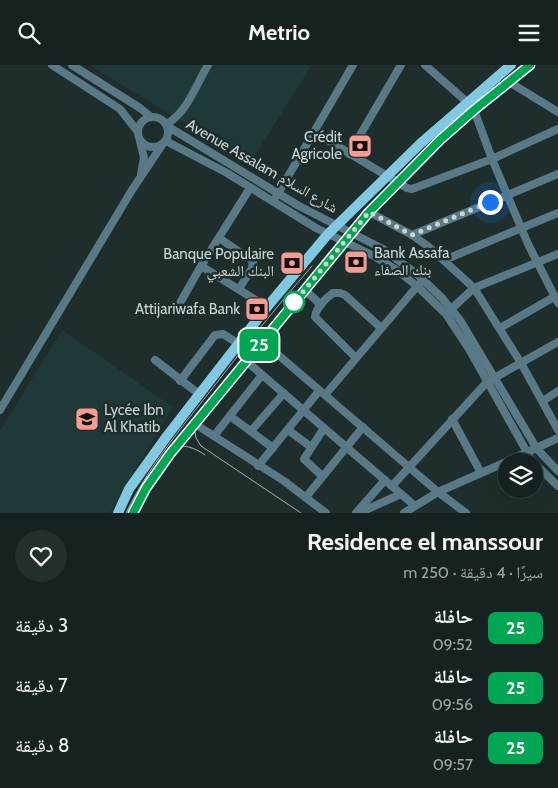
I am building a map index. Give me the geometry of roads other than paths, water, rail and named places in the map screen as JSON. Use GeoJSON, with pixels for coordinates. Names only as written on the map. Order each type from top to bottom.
{"type":"FeatureCollection","features":[{"type":"Feature","properties":{"kind":"main road"},"geometry":{"type":"LineString","coordinates":[[133,513],[146,488],[159,469],[344,241],[369,212],[511,65]]}},
{"type":"Feature","properties":{"kind":"main road"},"geometry":{"type":"LineString","coordinates":[[118,513],[136,478],[266,307],[328,234],[421,143],[471,106],[509,82],[530,65]]}},
{"type":"Feature","properties":{"kind":"street"},"geometry":{"type":"LineString","coordinates":[[52,65],[120,109],[138,132],[144,154],[141,175]]}},
{"type":"Feature","properties":{"kind":"street"},"geometry":{"type":"LineString","coordinates":[[0,410],[141,175],[164,143],[168,133],[166,125],[161,119],[151,117],[73,65],[67,74]]}},
{"type":"Feature","properties":{"kind":"street"},"geometry":{"type":"LineString","coordinates":[[166,125],[181,112],[208,65]]}},
{"type":"Feature","properties":{"kind":"street"},"geometry":{"type":"LineString","coordinates":[[273,201],[353,65]]}},
{"type":"Feature","properties":{"kind":"street"},"geometry":{"type":"LineString","coordinates":[[349,154],[401,65]]}},
{"type":"Feature","properties":{"kind":"street"},"geometry":{"type":"LineString","coordinates":[[425,65],[471,106],[521,229],[536,263],[556,300],[500,328]]}},
{"type":"Feature","properties":{"kind":"street"},"geometry":{"type":"LineString","coordinates":[[509,82],[558,112]]}},
{"type":"Feature","properties":{"kind":"street"},"geometry":{"type":"LineString","coordinates":[[138,132],[142,121],[151,117]]}},
{"type":"Feature","properties":{"kind":"street","name":"Avenue Assalam شارع السلام"},"geometry":{"type":"LineString","coordinates":[[166,125],[278,193],[383,249],[423,279],[449,312],[525,453]]}},
{"type":"Feature","properties":{"kind":"street"},"geometry":{"type":"LineString","coordinates":[[314,132],[407,188],[415,188],[492,159],[558,129]]}},
{"type":"Feature","properties":{"kind":"street"},"geometry":{"type":"LineString","coordinates":[[140,141],[150,147],[156,147],[164,143]]}},
{"type":"Feature","properties":{"kind":"street","name":"Avenue Assalam شارع السلام"},"geometry":{"type":"LineString","coordinates":[[164,143],[202,159],[328,234],[388,264],[449,312],[464,327],[537,449],[558,471]]}},
{"type":"Feature","properties":{"kind":"street"},"geometry":{"type":"LineString","coordinates":[[412,235],[558,174]]}},
{"type":"Feature","properties":{"kind":"street"},"geometry":{"type":"LineString","coordinates":[[176,310],[250,188]]}},
{"type":"Feature","properties":{"kind":"street"},"geometry":{"type":"LineString","coordinates":[[369,212],[412,235],[444,260],[474,288],[521,363],[558,430]]}},
{"type":"Feature","properties":{"kind":"street"},"geometry":{"type":"LineString","coordinates":[[444,260],[558,213]]}},
{"type":"Feature","properties":{"kind":"street"},"geometry":{"type":"LineString","coordinates":[[219,238],[253,261],[252,268],[240,289]]}},
{"type":"Feature","properties":{"kind":"street"},"geometry":{"type":"LineString","coordinates":[[449,312],[474,288],[558,254]]}},
{"type":"Feature","properties":{"kind":"street"},"geometry":{"type":"LineString","coordinates":[[201,267],[240,289],[266,307]]}},
{"type":"Feature","properties":{"kind":"street"},"geometry":{"type":"LineString","coordinates":[[258,466],[303,410],[356,358],[423,279]]}},
{"type":"Feature","properties":{"kind":"street"},"geometry":{"type":"LineString","coordinates":[[305,289],[321,305]]}},
{"type":"Feature","properties":{"kind":"street"},"geometry":{"type":"LineString","coordinates":[[356,358],[315,317],[321,305],[333,293],[342,294],[381,328]]}},
{"type":"Feature","properties":{"kind":"street"},"geometry":{"type":"LineString","coordinates":[[180,381],[215,335],[223,334],[239,344]]}},
{"type":"Feature","properties":{"kind":"street"},"geometry":{"type":"LineString","coordinates":[[262,341],[438,492],[466,513]]}},
{"type":"Feature","properties":{"kind":"street"},"geometry":{"type":"LineString","coordinates":[[392,486],[487,382],[558,342]]}},
{"type":"Feature","properties":{"kind":"street"},"geometry":{"type":"LineString","coordinates":[[155,360],[199,395]]}},
{"type":"Feature","properties":{"kind":"street"},"geometry":{"type":"LineString","coordinates":[[246,361],[415,506]]}},
{"type":"Feature","properties":{"kind":"street"},"geometry":{"type":"LineString","coordinates":[[214,436],[262,375]]}},
{"type":"Feature","properties":{"kind":"street"},"geometry":{"type":"LineString","coordinates":[[543,401],[558,391]]}},
{"type":"Feature","properties":{"kind":"street"},"geometry":{"type":"LineString","coordinates":[[251,431],[284,393]]}},
{"type":"Feature","properties":{"kind":"street"},"geometry":{"type":"LineString","coordinates":[[230,416],[273,448]]}},
{"type":"Feature","properties":{"kind":"street"},"geometry":{"type":"LineString","coordinates":[[452,419],[481,473]]}},
{"type":"Feature","properties":{"kind":"street"},"geometry":{"type":"LineString","coordinates":[[195,424],[306,497],[326,513]]}},
{"type":"Feature","properties":{"kind":"street"},"geometry":{"type":"LineString","coordinates":[[306,497],[362,427]]}},
{"type":"Feature","properties":{"kind":"street"},"geometry":{"type":"LineString","coordinates":[[322,476],[304,459],[324,428]]}},
{"type":"Feature","properties":{"kind":"street"},"geometry":{"type":"LineString","coordinates":[[288,429],[311,447]]}},
{"type":"Feature","properties":{"kind":"street"},"geometry":{"type":"LineString","coordinates":[[528,453],[558,439]]}},
{"type":"Feature","properties":{"kind":"street"},"geometry":{"type":"LineString","coordinates":[[404,513],[438,492],[498,466]]}},
{"type":"Feature","properties":{"kind":"street","name":"Avenue Assalam شارع السلام"},"geometry":{"type":"LineString","coordinates":[[543,472],[558,486]]}},
{"type":"Feature","properties":{"kind":"street"},"geometry":{"type":"LineString","coordinates":[[358,513],[385,480]]}},
{"type":"Feature","properties":{"kind":"street"},"geometry":{"type":"LineString","coordinates":[[358,513],[401,494]]}},
{"type":"Feature","properties":{"kind":"tram line"},"geometry":{"type":"LineString","coordinates":[[126,513],[143,481],[174,437],[259,329],[312,266]]}},
{"type":"Feature","properties":{"kind":"tram line"},"geometry":{"type":"LineString","coordinates":[[193,420],[196,438],[201,446],[301,513]]}},
{"type":"Feature","properties":{"kind":"tram line"},"geometry":{"type":"LineString","coordinates":[[168,451],[182,446],[205,455]]}},
{"type":"Feature","properties":{"kind":"place","name":"Crédit Agricole"},"geometry":{"type":"Point","coordinates":[360,146]}},
{"type":"Feature","properties":{"kind":"place","name":"Bank Assafa بنك الصفاء"},"geometry":{"type":"Point","coordinates":[356,262]}},
{"type":"Feature","properties":{"kind":"place","name":"Banque Populaire البنك الشعبي"},"geometry":{"type":"Point","coordinates":[292,263]}},
{"type":"Feature","properties":{"kind":"place","name":"Attijariwafa Bank"},"geometry":{"type":"Point","coordinates":[257,309]}},
{"type":"Feature","properties":{"kind":"place","name":"Lycée Ibn Al Khatib"},"geometry":{"type":"Point","coordinates":[87,419]}}]}
